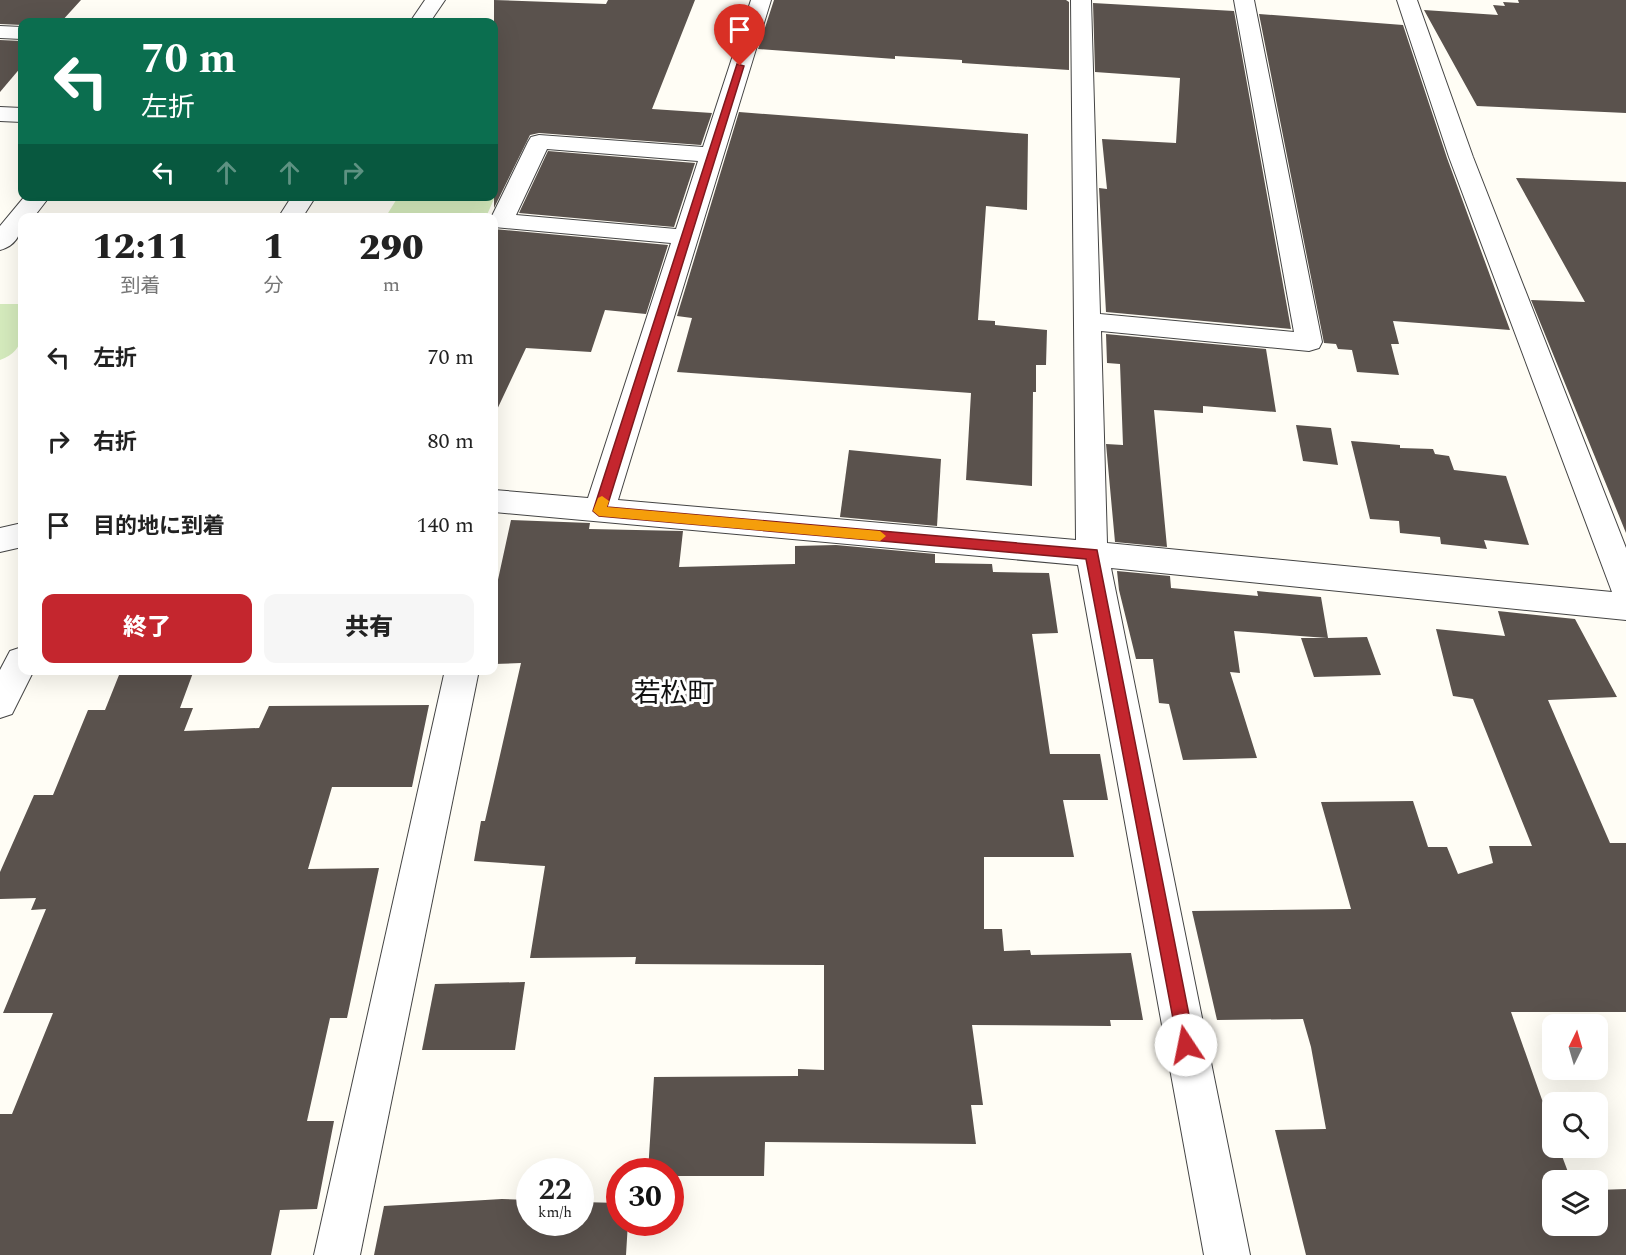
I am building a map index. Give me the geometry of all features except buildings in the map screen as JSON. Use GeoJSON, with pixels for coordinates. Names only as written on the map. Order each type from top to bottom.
{"type":"FeatureCollection","features":[{"type":"Feature","properties":{"kind":"street"},"geometry":{"type":"LineString","coordinates":[[423,18],[435,0]]}},
{"type":"Feature","properties":{"kind":"street"},"geometry":{"type":"LineString","coordinates":[[599,511],[761,0]]}},
{"type":"Feature","properties":{"kind":"street"},"geometry":{"type":"LineString","coordinates":[[1081,0],[1092,554],[1227,1255]]}},
{"type":"Feature","properties":{"kind":"street"},"geometry":{"type":"LineString","coordinates":[[1087,321],[1309,342],[1245,0]]}},
{"type":"Feature","properties":{"kind":"street"},"geometry":{"type":"LineString","coordinates":[[1407,0],[1465,168],[1626,589]]}},
{"type":"Feature","properties":{"kind":"street"},"geometry":{"type":"LineString","coordinates":[[0,32],[18,33]]}},
{"type":"Feature","properties":{"kind":"street"},"geometry":{"type":"LineString","coordinates":[[0,114],[18,115]]}},
{"type":"Feature","properties":{"kind":"street"},"geometry":{"type":"LineString","coordinates":[[686,237],[501,221],[539,142],[712,155]]}},
{"type":"Feature","properties":{"kind":"street"},"geometry":{"type":"LineString","coordinates":[[0,242],[20,209]]}},
{"type":"Feature","properties":{"kind":"street"},"geometry":{"type":"LineString","coordinates":[[498,508],[599,511],[1092,554],[1626,607]]}},
{"type":"Feature","properties":{"kind":"street"},"geometry":{"type":"LineString","coordinates":[[0,540],[18,536]]}},
{"type":"Feature","properties":{"kind":"street"},"geometry":{"type":"LineString","coordinates":[[0,703],[18,668]]}},
{"type":"Feature","properties":{"kind":"street"},"geometry":{"type":"LineString","coordinates":[[337,1255],[461,675]]}},
{"type":"Feature","properties":{"kind":"green space"},"geometry":{"type":"Polygon","coordinates":[[[396,201],[493,201],[488,213],[388,213],[396,201]]]}},
{"type":"Feature","properties":{"kind":"green space"},"geometry":{"type":"Polygon","coordinates":[[[0,304],[18,304],[18,346],[9,356],[0,360],[0,304]]]}},
{"type":"Feature","properties":{"kind":"slow traffic"},"geometry":{"type":"LineString","coordinates":[[602,501],[599,511],[880,536]]}},
{"type":"Feature","properties":{"kind":"district","name":"若松町"},"geometry":{"type":"Point","coordinates":[674,694]}},
{"type":"Feature","properties":{"kind":"route"},"geometry":{"type":"LineString","coordinates":[[740,66],[599,511],[1092,554],[1186,1045]]}}]}
